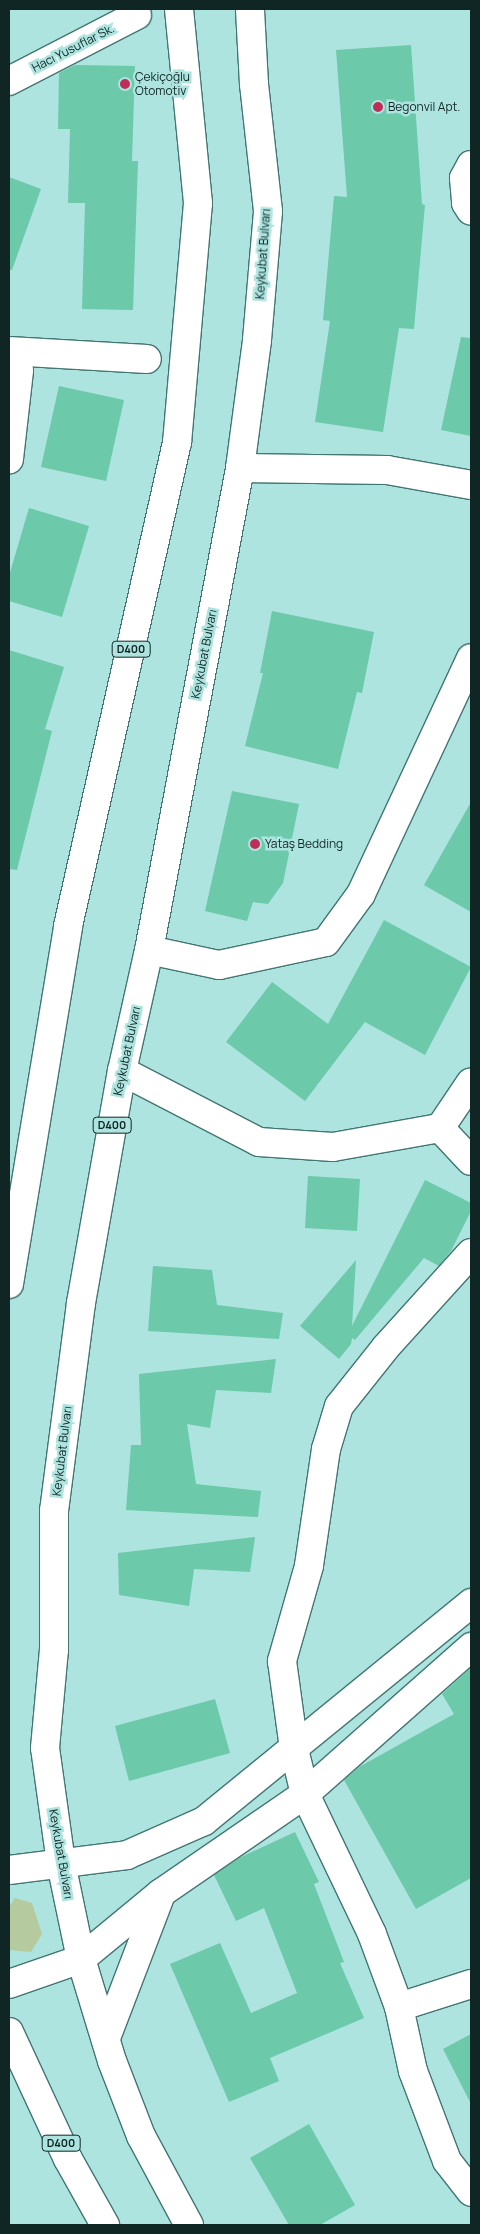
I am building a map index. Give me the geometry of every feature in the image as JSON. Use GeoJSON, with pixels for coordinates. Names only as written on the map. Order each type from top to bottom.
{"type":"FeatureCollection","features":[{"type":"Feature","properties":{"kind":"main road","name":"D400"},"geometry":{"type":"LineString","coordinates":[[9,1284],[68,926],[177,443],[198,203],[179,9]]}},
{"type":"Feature","properties":{"kind":"main road","name":"Keykubat Bulvarı"},"geometry":{"type":"LineString","coordinates":[[189,2225],[141,2136],[106,2038],[81,1959],[61,1863],[45,1748],[54,1650],[54,1511],[81,1303],[122,1071],[149,950],[240,468],[257,340],[268,210],[254,84],[250,9]]}},
{"type":"Feature","properties":{"kind":"main road"},"geometry":{"type":"LineString","coordinates":[[254,84],[267,9]]}},
{"type":"Feature","properties":{"kind":"main road","name":"Hacı Yusuflar Sk."},"geometry":{"type":"LineString","coordinates":[[9,81],[137,15]]}},
{"type":"Feature","properties":{"kind":"main road"},"geometry":{"type":"LineString","coordinates":[[471,165],[464,178],[466,203],[471,211]]}},
{"type":"Feature","properties":{"kind":"main road"},"geometry":{"type":"LineString","coordinates":[[9,351],[147,359]]}},
{"type":"Feature","properties":{"kind":"main road"},"geometry":{"type":"LineString","coordinates":[[9,358],[19,371],[9,460]]}},
{"type":"Feature","properties":{"kind":"main road"},"geometry":{"type":"LineString","coordinates":[[240,468],[387,470],[471,484]]}},
{"type":"Feature","properties":{"kind":"main road"},"geometry":{"type":"LineString","coordinates":[[149,950],[219,965],[326,942],[361,894],[471,658]]}},
{"type":"Feature","properties":{"kind":"main road"},"geometry":{"type":"LineString","coordinates":[[122,1071],[258,1142],[333,1148],[440,1128],[471,1082]]}},
{"type":"Feature","properties":{"kind":"main road"},"geometry":{"type":"LineString","coordinates":[[440,1128],[471,1161]]}},
{"type":"Feature","properties":{"kind":"main road"},"geometry":{"type":"LineString","coordinates":[[471,1253],[386,1347],[339,1406],[326,1448],[309,1566],[282,1661],[294,1749],[305,1794],[372,1934],[399,2007],[413,2071],[447,2161],[471,2192]]}},
{"type":"Feature","properties":{"kind":"main road"},"geometry":{"type":"LineString","coordinates":[[9,1870],[127,1855],[204,1821],[471,1604]]}},
{"type":"Feature","properties":{"kind":"main road"},"geometry":{"type":"LineString","coordinates":[[9,1984],[81,1959],[162,1893],[305,1794],[471,1648]]}},
{"type":"Feature","properties":{"kind":"main road"},"geometry":{"type":"LineString","coordinates":[[106,2038],[162,1893]]}},
{"type":"Feature","properties":{"kind":"main road"},"geometry":{"type":"LineString","coordinates":[[399,2007],[471,1984]]}},
{"type":"Feature","properties":{"kind":"main road","name":"D400"},"geometry":{"type":"LineString","coordinates":[[9,2032],[68,2159],[105,2225]]}},
{"type":"Feature","properties":{"kind":"green space"},"geometry":{"type":"Polygon","coordinates":[[[15,1898],[32,1903],[42,1934],[31,1952],[9,1950],[9,1907],[15,1898]]]}},
{"type":"Feature","properties":{"kind":"building"},"geometry":{"type":"Polygon","coordinates":[[[411,45],[422,204],[425,205],[414,329],[399,328],[383,432],[315,422],[330,321],[323,320],[334,196],[347,197],[336,50],[411,45]]]}},
{"type":"Feature","properties":{"kind":"building"},"geometry":{"type":"Polygon","coordinates":[[[75,65],[135,66],[132,161],[138,161],[133,310],[82,309],[85,203],[68,203],[70,129],[58,129],[59,73],[75,65]]]}},
{"type":"Feature","properties":{"kind":"building"},"geometry":{"type":"Polygon","coordinates":[[[9,177],[41,189],[12,270],[9,270],[9,177]]]}},
{"type":"Feature","properties":{"kind":"building"},"geometry":{"type":"Polygon","coordinates":[[[461,337],[471,338],[471,436],[441,430],[461,337]]]}},
{"type":"Feature","properties":{"kind":"building"},"geometry":{"type":"Polygon","coordinates":[[[59,386],[124,400],[106,481],[41,467],[59,386]]]}},
{"type":"Feature","properties":{"kind":"building"},"geometry":{"type":"Polygon","coordinates":[[[29,508],[89,526],[62,617],[9,601],[9,576],[29,508]]]}},
{"type":"Feature","properties":{"kind":"building"},"geometry":{"type":"Polygon","coordinates":[[[272,611],[374,632],[362,693],[357,692],[338,769],[245,746],[263,673],[260,673],[272,611]]]}},
{"type":"Feature","properties":{"kind":"building"},"geometry":{"type":"Polygon","coordinates":[[[9,650],[64,667],[45,729],[52,731],[17,870],[9,869],[9,650]]]}},
{"type":"Feature","properties":{"kind":"building","name":"Yataş Bedding"},"geometry":{"type":"Polygon","coordinates":[[[232,791],[299,804],[283,883],[268,904],[253,902],[247,921],[205,911],[232,791]]]}},
{"type":"Feature","properties":{"kind":"building"},"geometry":{"type":"Polygon","coordinates":[[[471,802],[471,912],[424,885],[471,802]]]}},
{"type":"Feature","properties":{"kind":"building"},"geometry":{"type":"Polygon","coordinates":[[[384,920],[471,967],[425,1055],[365,1022],[305,1101],[226,1042],[272,982],[328,1024],[384,920]]]}},
{"type":"Feature","properties":{"kind":"building"},"geometry":{"type":"Polygon","coordinates":[[[308,1176],[360,1179],[357,1231],[305,1228],[308,1176]]]}},
{"type":"Feature","properties":{"kind":"building"},"geometry":{"type":"Polygon","coordinates":[[[425,1180],[471,1203],[471,1211],[451,1251],[439,1266],[424,1258],[355,1340],[352,1338],[351,1344],[339,1359],[300,1326],[356,1260],[352,1326],[425,1180]]]}},
{"type":"Feature","properties":{"kind":"building"},"geometry":{"type":"Polygon","coordinates":[[[153,1266],[212,1270],[217,1305],[283,1313],[279,1339],[148,1331],[153,1266]]]}},
{"type":"Feature","properties":{"kind":"building"},"geometry":{"type":"Polygon","coordinates":[[[276,1359],[271,1393],[216,1390],[210,1428],[187,1424],[196,1484],[261,1491],[258,1517],[126,1510],[131,1445],[141,1445],[139,1374],[276,1359]]]}},
{"type":"Feature","properties":{"kind":"building"},"geometry":{"type":"Polygon","coordinates":[[[255,1537],[250,1572],[194,1569],[189,1606],[119,1595],[118,1553],[255,1537]]]}},
{"type":"Feature","properties":{"kind":"building"},"geometry":{"type":"Polygon","coordinates":[[[471,1668],[471,1878],[416,1909],[344,1780],[359,1767],[454,1714],[442,1694],[471,1668]]]}},
{"type":"Feature","properties":{"kind":"building"},"geometry":{"type":"Polygon","coordinates":[[[215,1699],[230,1753],[129,1781],[115,1726],[215,1699]]]}},
{"type":"Feature","properties":{"kind":"building"},"geometry":{"type":"Polygon","coordinates":[[[295,1832],[319,1882],[314,1884],[344,1962],[340,1963],[364,2018],[270,2058],[279,2081],[229,2102],[170,1964],[220,1943],[251,2013],[297,1993],[264,1908],[236,1921],[214,1875],[239,1858],[295,1832]]]}},
{"type":"Feature","properties":{"kind":"building"},"geometry":{"type":"Polygon","coordinates":[[[471,2034],[471,2104],[443,2049],[471,2034]]]}},
{"type":"Feature","properties":{"kind":"building"},"geometry":{"type":"Polygon","coordinates":[[[309,2124],[355,2205],[320,2225],[289,2225],[250,2158],[309,2124]]]}},
{"type":"Feature","properties":{"kind":"place","name":"Çekiçoğlu Otomotiv"},"geometry":{"type":"Point","coordinates":[125,84]}},
{"type":"Feature","properties":{"kind":"place","name":"Begonvil Apt."},"geometry":{"type":"Point","coordinates":[378,107]}},
{"type":"Feature","properties":{"kind":"place","name":"Yataş Bedding"},"geometry":{"type":"Point","coordinates":[255,844]}}]}
